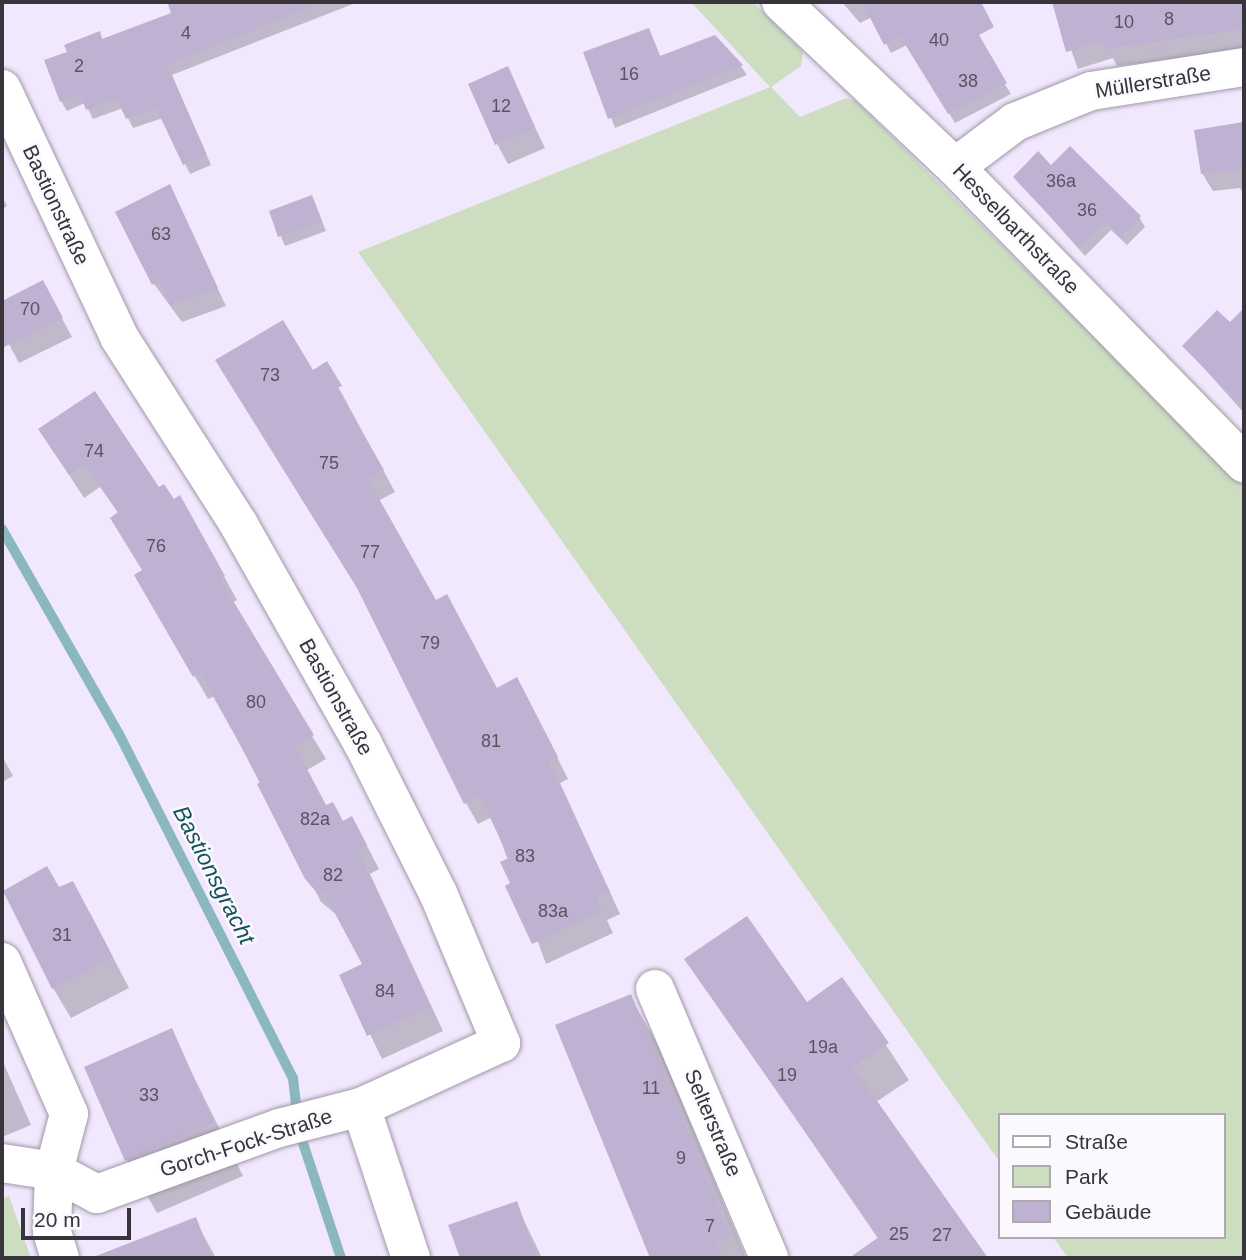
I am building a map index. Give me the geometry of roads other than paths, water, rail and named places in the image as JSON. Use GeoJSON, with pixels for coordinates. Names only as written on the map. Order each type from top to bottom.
{"type":"FeatureCollection","features":[{"type":"Feature","properties":{"kind":"street","name":"Hesselbarthstraße"},"geometry":{"type":"LineString","coordinates":[[781,2],[955,167],[1244,463]]}},
{"type":"Feature","properties":{"kind":"street","name":"Müllerstraße"},"geometry":{"type":"LineString","coordinates":[[955,167],[1015,122],[1091,90],[1244,67]]}},
{"type":"Feature","properties":{"kind":"street","name":"Bastionstraße"},"geometry":{"type":"LineString","coordinates":[[2,89],[119,337],[239,525],[363,744],[438,893],[500,1043],[362,1107]]}},
{"type":"Feature","properties":{"kind":"street"},"geometry":{"type":"LineString","coordinates":[[2,962],[69,1114],[54,1171],[52,1232],[60,1258]]}},
{"type":"Feature","properties":{"kind":"street","name":"Selterstraße"},"geometry":{"type":"LineString","coordinates":[[655,989],[769,1258]]}},
{"type":"Feature","properties":{"kind":"street","name":"Gorch-Fock-Straße"},"geometry":{"type":"LineString","coordinates":[[2,1163],[54,1171],[97,1194],[293,1125],[362,1107]]}},
{"type":"Feature","properties":{"kind":"street"},"geometry":{"type":"LineString","coordinates":[[362,1107],[411,1258]]}},
{"type":"Feature","properties":{"kind":"waterway","name":"Bastionsgracht"},"geometry":{"type":"LineString","coordinates":[[2,529],[119,734],[293,1078],[299,1131],[341,1258]]}}]}
